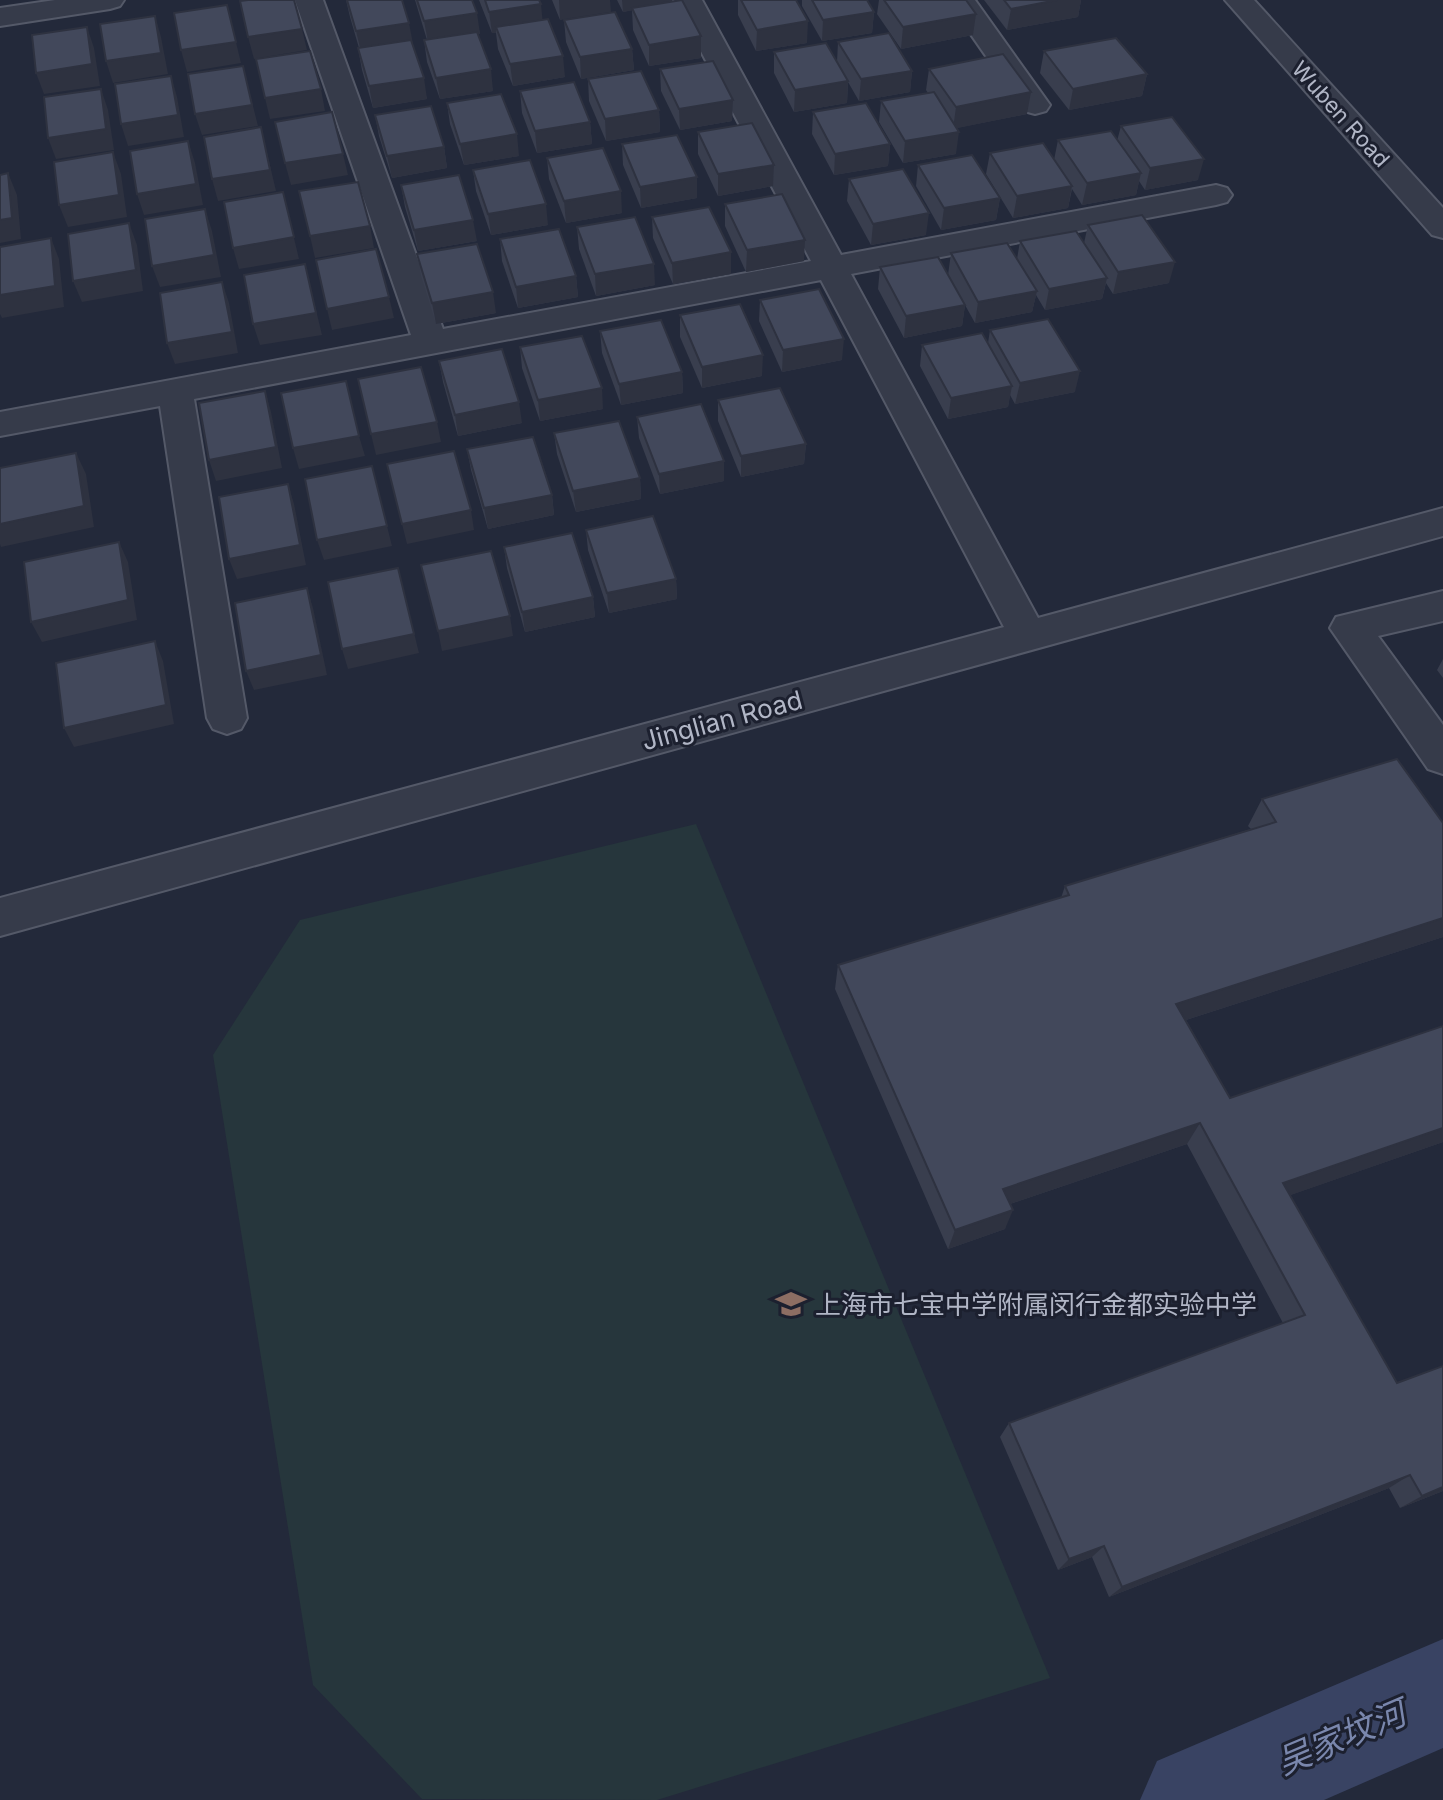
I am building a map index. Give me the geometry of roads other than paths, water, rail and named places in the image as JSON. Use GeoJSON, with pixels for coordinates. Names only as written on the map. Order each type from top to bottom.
{"type":"FeatureCollection","features":[{"type":"Feature","properties":{"kind":"street"},"geometry":{"type":"LineString","coordinates":[[0,17],[110,0]]}},
{"type":"Feature","properties":{"kind":"street"},"geometry":{"type":"LineString","coordinates":[[309,0],[431,343]]}},
{"type":"Feature","properties":{"kind":"street"},"geometry":{"type":"LineString","coordinates":[[688,0],[1028,635]]}},
{"type":"Feature","properties":{"kind":"street"},"geometry":{"type":"LineString","coordinates":[[961,0],[1035,105]]}},
{"type":"Feature","properties":{"kind":"street","name":"Wuben Road"},"geometry":{"type":"LineString","coordinates":[[1239,0],[1443,228]]}},
{"type":"Feature","properties":{"kind":"street"},"geometry":{"type":"LineString","coordinates":[[0,424],[1216,195]]}},
{"type":"Feature","properties":{"kind":"street"},"geometry":{"type":"LineString","coordinates":[[175,391],[227,718]]}},
{"type":"Feature","properties":{"kind":"street","name":"Jinglian Road"},"geometry":{"type":"LineString","coordinates":[[0,917],[1443,522]]}},
{"type":"Feature","properties":{"kind":"street"},"geometry":{"type":"LineString","coordinates":[[1443,606],[1350,628],[1443,757]]}},
{"type":"Feature","properties":{"kind":"waterway","name":"吴家坟河"},"geometry":{"type":"LineString","coordinates":[[1196,1800],[1443,1693]]}},
{"type":"Feature","properties":{"kind":"place","name":"上海市七宝中学附属闵行金都实验中学"},"geometry":{"type":"Point","coordinates":[791,1304]}}]}
